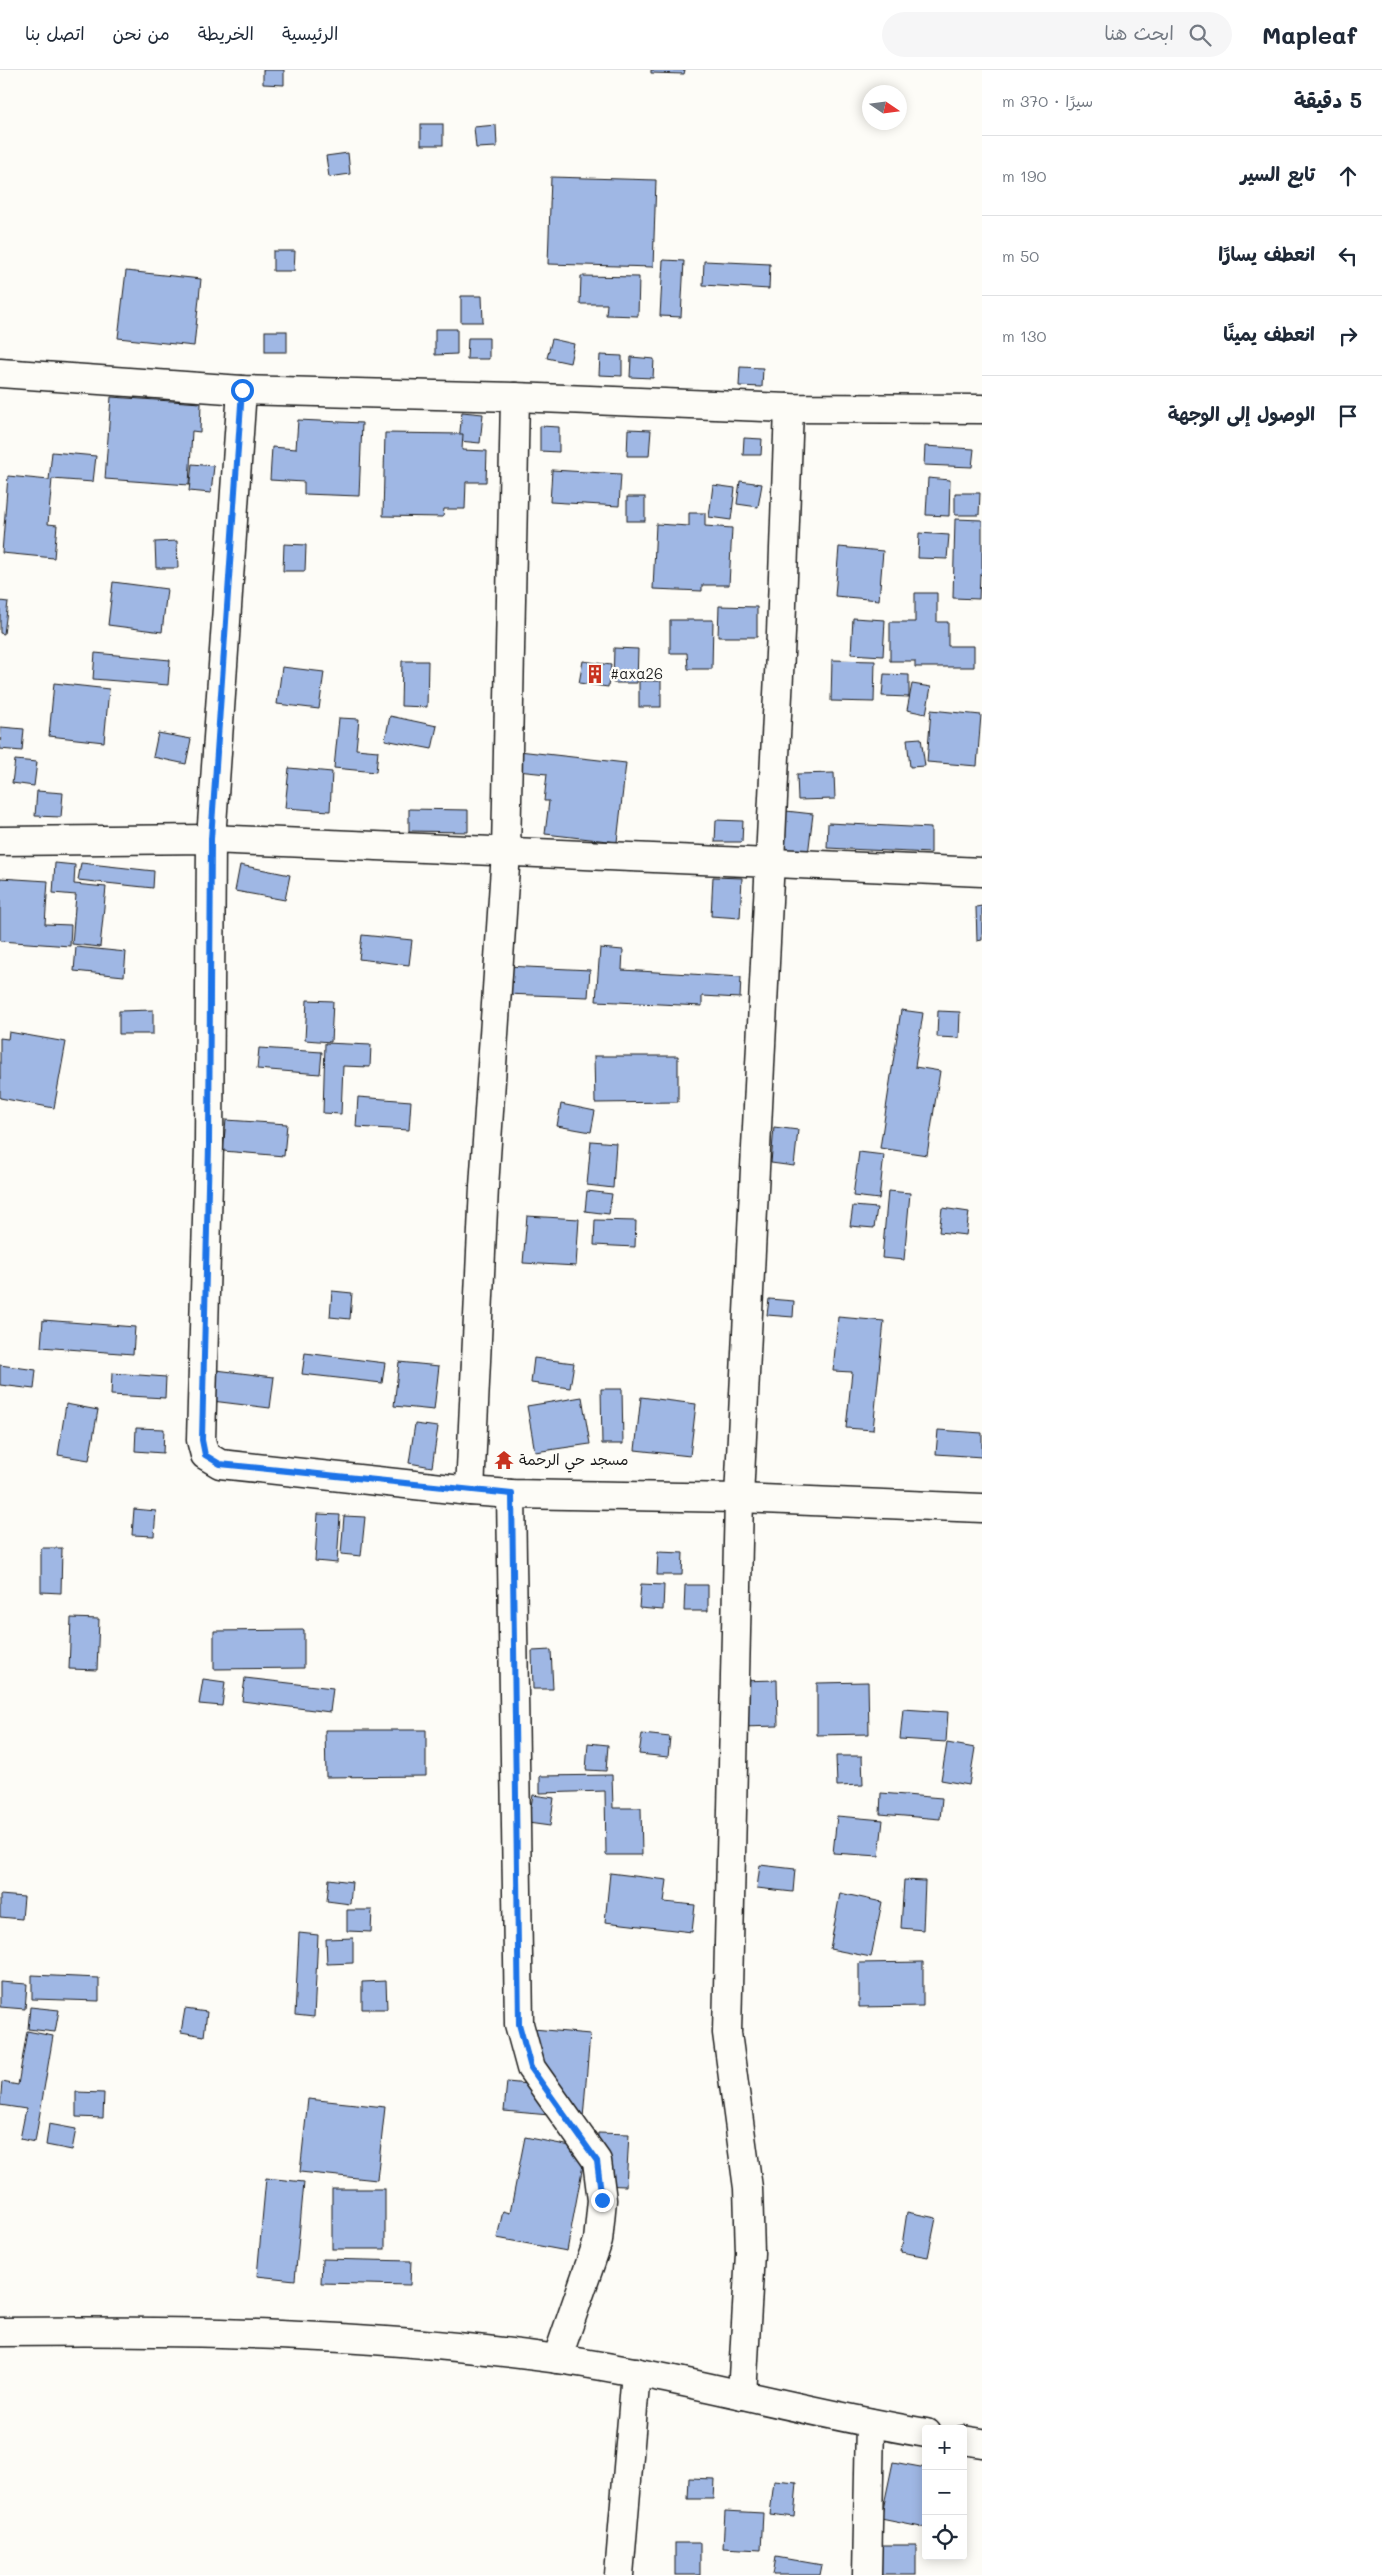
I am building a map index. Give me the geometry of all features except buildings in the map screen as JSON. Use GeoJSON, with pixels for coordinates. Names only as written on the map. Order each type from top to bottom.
{"type":"FeatureCollection","features":[{"type":"Feature","properties":{"kind":"street"},"geometry":{"type":"LineString","coordinates":[[0,373],[242,390],[514,396],[790,408],[982,409]]}},
{"type":"Feature","properties":{"kind":"street"},"geometry":{"type":"LineString","coordinates":[[242,390],[211,839],[209,1145],[202,1440],[205,1455],[220,1464],[512,1494],[739,1498],[982,1508]]}},
{"type":"Feature","properties":{"kind":"street"},"geometry":{"type":"LineString","coordinates":[[470,1491],[484,1187],[506,852],[514,396]]}},
{"type":"Feature","properties":{"kind":"street"},"geometry":{"type":"LineString","coordinates":[[742,2395],[750,2253],[748,2188],[727,2033],[739,1498],[790,408]]}},
{"type":"Feature","properties":{"kind":"street"},"geometry":{"type":"LineString","coordinates":[[0,841],[211,839],[982,872]]}},
{"type":"Feature","properties":{"kind":"street"},"geometry":{"type":"LineString","coordinates":[[512,1494],[519,2024],[531,2068],[597,2161],[602,2200],[598,2241],[557,2359]]}},
{"type":"Feature","properties":{"kind":"street"},"geometry":{"type":"LineString","coordinates":[[0,2332],[122,2331],[310,2336],[428,2344],[557,2359],[636,2372],[870,2423],[922,2432]]}},
{"type":"Feature","properties":{"kind":"street"},"geometry":{"type":"LineString","coordinates":[[619,2575],[636,2372]]}},
{"type":"Feature","properties":{"kind":"street"},"geometry":{"type":"LineString","coordinates":[[867,2575],[870,2423]]}},
{"type":"Feature","properties":{"kind":"street"},"geometry":{"type":"LineString","coordinates":[[967,2441],[982,2443]]}},
{"type":"Feature","properties":{"kind":"place","name":"#axa26"},"geometry":{"type":"Point","coordinates":[595,674]}},
{"type":"Feature","properties":{"kind":"place","name":"مسجد حي الرحمة"},"geometry":{"type":"Point","coordinates":[504,1460]}},
{"type":"Feature","properties":{"kind":"route"},"geometry":{"type":"LineString","coordinates":[[242,390],[225,614],[211,839],[209,1145],[202,1440],[205,1455],[220,1464],[512,1494],[515,1850],[519,2024],[531,2068],[597,2161],[602,2200]]}}]}
